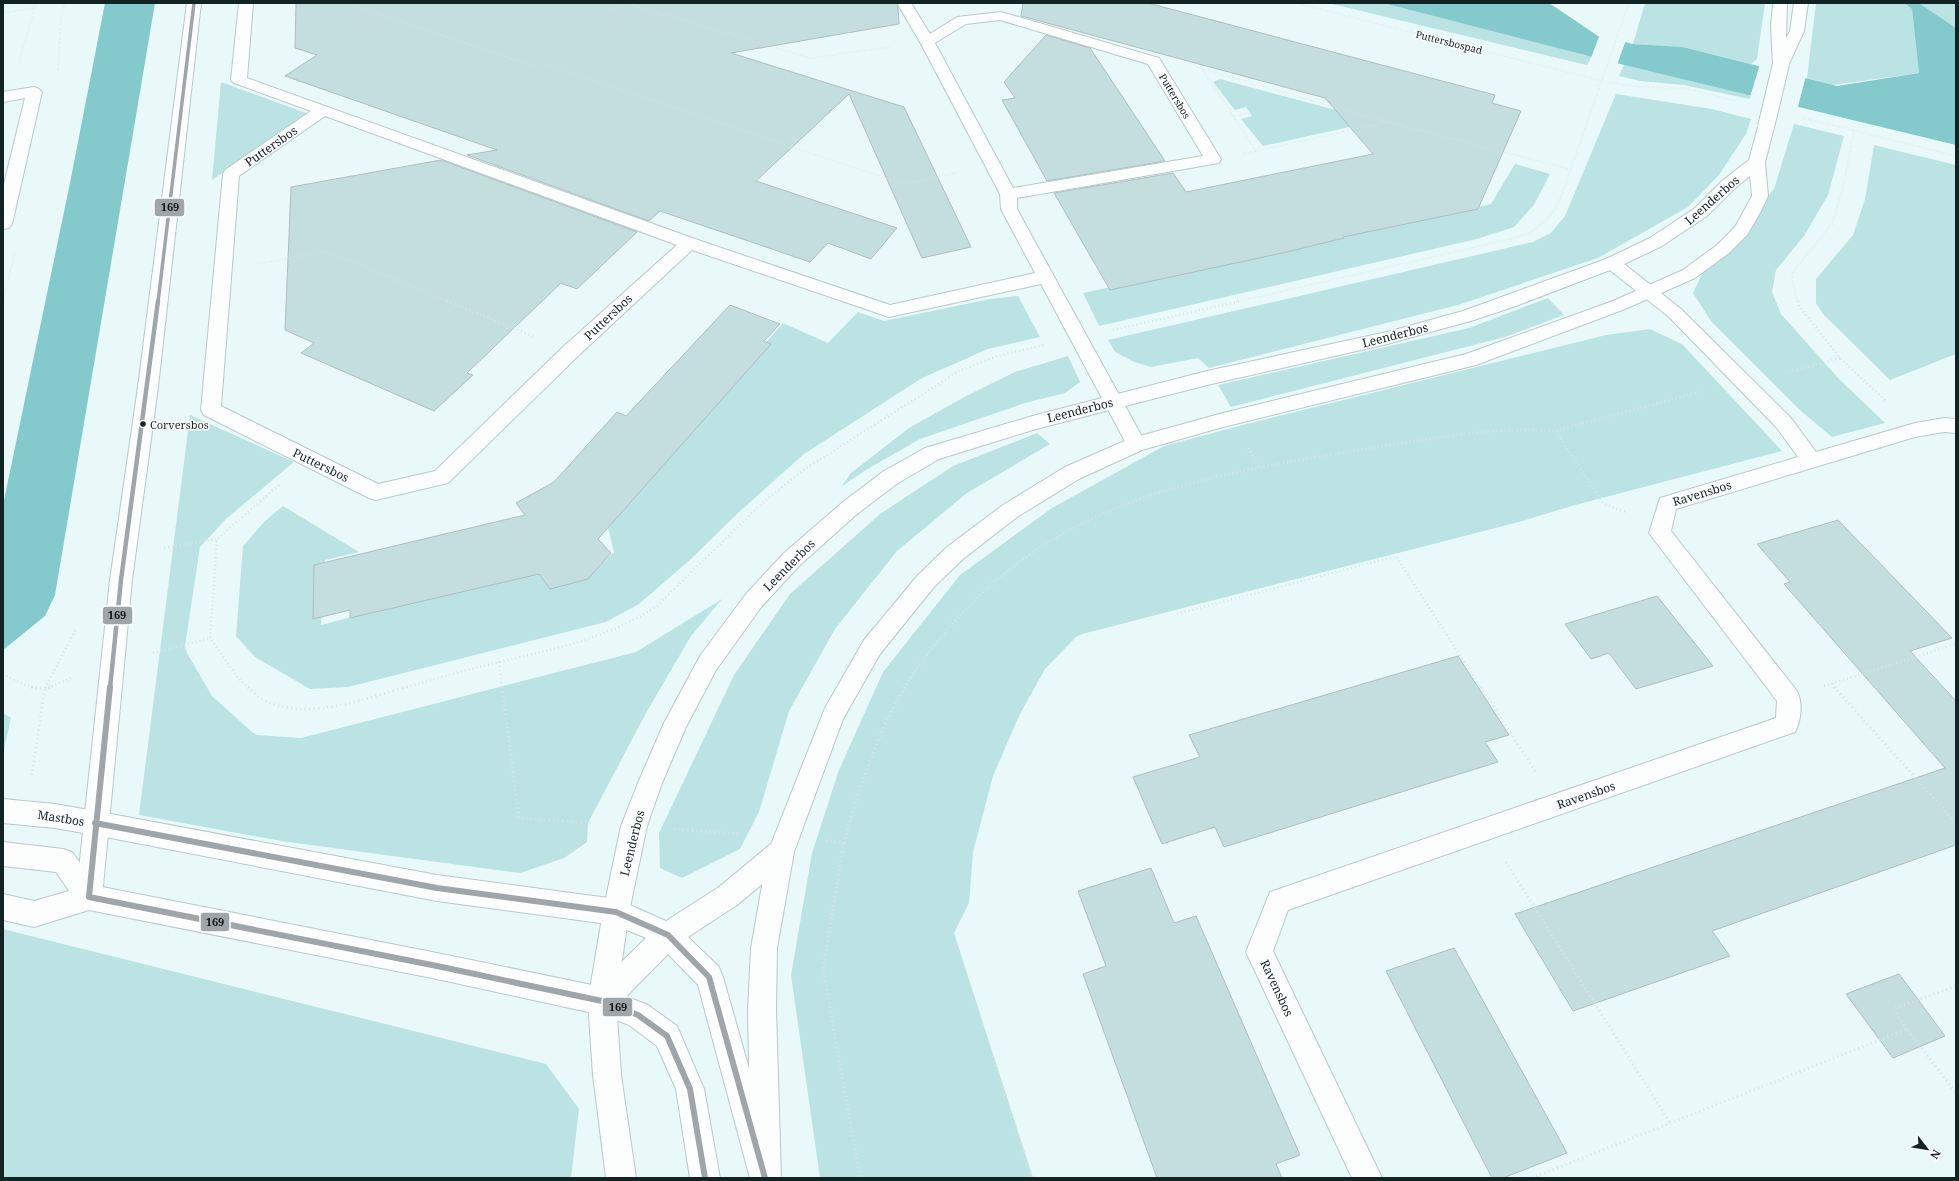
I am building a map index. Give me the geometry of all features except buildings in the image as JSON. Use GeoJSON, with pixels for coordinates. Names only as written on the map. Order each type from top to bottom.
{"type":"FeatureCollection","features":[{"type":"Feature","properties":{"kind":"street"},"geometry":{"type":"LineString","coordinates":[[89,897],[95,823],[121,580],[146,401],[194,3]]}},
{"type":"Feature","properties":{"kind":"street"},"geometry":{"type":"LineString","coordinates":[[246,3],[239,80],[689,243],[889,311],[1045,277]]}},
{"type":"Feature","properties":{"kind":"street"},"geometry":{"type":"LineString","coordinates":[[904,3],[927,42],[1008,194],[1010,209],[1077,338],[1136,444]]}},
{"type":"Feature","properties":{"kind":"street","name":"Leenderbos"},"geometry":{"type":"LineString","coordinates":[[1780,3],[1778,26],[1781,64]]}},
{"type":"Feature","properties":{"kind":"street","name":"Leenderbos"},"geometry":{"type":"LineString","coordinates":[[765,1178],[762,1010],[764,948],[781,852],[832,715],[872,647],[926,581],[980,532],[1010,511],[1072,473],[1136,444],[1224,420],[1469,360],[1538,336],[1649,292],[1689,274],[1704,264],[1741,231],[1760,196],[1757,162],[1781,64],[1798,31],[1801,3]]}},
{"type":"Feature","properties":{"kind":"street","name":"Puttersbos"},"geometry":{"type":"LineString","coordinates":[[927,42],[962,20],[1001,16],[1154,61],[1213,159],[1008,194]]}},
{"type":"Feature","properties":{"kind":"street"},"geometry":{"type":"LineString","coordinates":[[3,224],[34,92],[6,96]]}},
{"type":"Feature","properties":{"kind":"street","name":"Puttersbos"},"geometry":{"type":"LineString","coordinates":[[322,111],[231,174],[211,410],[376,492],[441,477],[571,351],[689,243]]}},
{"type":"Feature","properties":{"kind":"street","name":"Leenderbos"},"geometry":{"type":"LineString","coordinates":[[621,1178],[607,1075],[602,1001],[616,912],[634,826],[650,783],[676,723],[708,663],[754,600],[792,558],[850,508],[891,477],[932,453],[1036,422],[1112,402],[1433,326],[1507,303],[1612,263],[1656,242],[1687,223],[1716,199],[1728,185],[1757,162]]}},
{"type":"Feature","properties":{"kind":"street"},"geometry":{"type":"LineString","coordinates":[[1612,263],[1675,314],[1784,423],[1811,460]]}},
{"type":"Feature","properties":{"kind":"street","name":"Ravensbos"},"geometry":{"type":"LineString","coordinates":[[1661,528],[1667,504],[1915,430],[1944,425],[1956,426]]}},
{"type":"Feature","properties":{"kind":"street"},"geometry":{"type":"LineString","coordinates":[[1661,528],[1660,533],[1789,698]]}},
{"type":"Feature","properties":{"kind":"street","name":"Ravensbos"},"geometry":{"type":"LineString","coordinates":[[1366,1178],[1259,952],[1279,901],[1787,725],[1789,698]]}},
{"type":"Feature","properties":{"kind":"street","name":"Mastbos"},"geometry":{"type":"LineString","coordinates":[[10,811],[95,823],[437,888],[616,912]]}},
{"type":"Feature","properties":{"kind":"street","name":"Leenderbos"},"geometry":{"type":"LineString","coordinates":[[602,1001],[668,935],[728,896],[781,852]]}},
{"type":"Feature","properties":{"kind":"street"},"geometry":{"type":"LineString","coordinates":[[3,854],[63,861],[89,897]]}},
{"type":"Feature","properties":{"kind":"street"},"geometry":{"type":"LineString","coordinates":[[3,907],[34,914],[89,897],[437,966],[602,1001],[638,1015],[667,1036],[690,1089],[705,1178]]}},
{"type":"Feature","properties":{"kind":"street","name":"Leenderbos"},"geometry":{"type":"LineString","coordinates":[[616,912],[668,935],[710,977],[765,1178]]}},
{"type":"Feature","properties":{"kind":"path"},"geometry":{"type":"LineString","coordinates":[[6,96],[36,3]]}},
{"type":"Feature","properties":{"kind":"path"},"geometry":{"type":"LineString","coordinates":[[348,3],[536,67]]}},
{"type":"Feature","properties":{"kind":"path"},"geometry":{"type":"LineString","coordinates":[[607,13],[624,3],[810,58],[927,42]]}},
{"type":"Feature","properties":{"kind":"path","name":"Puttersbospad"},"geometry":{"type":"LineString","coordinates":[[1296,3],[1602,81]]}},
{"type":"Feature","properties":{"kind":"path"},"geometry":{"type":"LineString","coordinates":[[217,539],[210,638],[227,665],[249,690],[263,700],[279,706],[299,709],[322,708],[354,701],[486,665],[575,644],[621,628],[642,617],[657,606],[761,504],[790,480],[944,379],[984,360],[1500,242],[1525,235],[1546,222],[1553,213],[1570,169],[1629,3]]}},
{"type":"Feature","properties":{"kind":"path"},"geometry":{"type":"LineString","coordinates":[[3,13],[35,8]]}},
{"type":"Feature","properties":{"kind":"path"},"geometry":{"type":"LineString","coordinates":[[1154,61],[1201,67],[1387,122],[1570,169]]}},
{"type":"Feature","properties":{"kind":"path"},"geometry":{"type":"LineString","coordinates":[[540,64],[904,184],[992,164]]}},
{"type":"Feature","properties":{"kind":"path"},"geometry":{"type":"LineString","coordinates":[[1201,67],[1256,151],[1387,122]]}},
{"type":"Feature","properties":{"kind":"path"},"geometry":{"type":"LineString","coordinates":[[1233,116],[1250,113]]}},
{"type":"Feature","properties":{"kind":"path"},"geometry":{"type":"LineString","coordinates":[[1854,130],[1843,187],[1832,224],[1793,272],[1792,281],[1799,306],[1840,358],[1915,430]]}},
{"type":"Feature","properties":{"kind":"path"},"geometry":{"type":"LineString","coordinates":[[222,271],[326,251],[571,351]]}},
{"type":"Feature","properties":{"kind":"path"},"geometry":{"type":"LineString","coordinates":[[844,843],[865,772],[891,713],[909,681],[941,637],[984,592],[1006,573],[1057,538],[1085,523],[1148,498],[1209,478],[1235,472],[1413,441],[1502,431],[1534,429],[1556,430],[1687,394],[1719,390],[1840,358]]}},
{"type":"Feature","properties":{"kind":"path"},"geometry":{"type":"LineString","coordinates":[[1556,430],[1603,503],[1661,528]]}},
{"type":"Feature","properties":{"kind":"path"},"geometry":{"type":"LineString","coordinates":[[161,542],[161,549],[217,539],[309,459]]}},
{"type":"Feature","properties":{"kind":"path"},"geometry":{"type":"LineString","coordinates":[[1177,614],[1396,556],[1557,805]]}},
{"type":"Feature","properties":{"kind":"path"},"geometry":{"type":"LineString","coordinates":[[10,811],[32,776],[44,689],[79,624]]}},
{"type":"Feature","properties":{"kind":"path"},"geometry":{"type":"LineString","coordinates":[[1789,698],[1956,644]]}},
{"type":"Feature","properties":{"kind":"path"},"geometry":{"type":"LineString","coordinates":[[3,674],[27,686],[44,689]]}},
{"type":"Feature","properties":{"kind":"path"},"geometry":{"type":"LineString","coordinates":[[1832,684],[1956,823]]}},
{"type":"Feature","properties":{"kind":"path"},"geometry":{"type":"LineString","coordinates":[[1486,829],[1670,1123]]}},
{"type":"Feature","properties":{"kind":"path"},"geometry":{"type":"LineString","coordinates":[[1956,986],[1893,1010],[1956,1093]]}},
{"type":"Feature","properties":{"kind":"path"},"geometry":{"type":"LineString","coordinates":[[1532,1178],[1907,1029]]}},
{"type":"Feature","properties":{"kind":"path"},"geometry":{"type":"LineString","coordinates":[[992,1056],[1032,1178]]}},
{"type":"Feature","properties":{"kind":"shaded area"},"geometry":{"type":"Polygon","coordinates":[[[105,3],[155,3],[55,595],[45,616],[3,650],[3,505],[70,183],[105,3]]]}},
{"type":"Feature","properties":{"kind":"shaded area"},"geometry":{"type":"Polygon","coordinates":[[[1328,3],[1383,3],[1592,56],[1587,65],[1328,3]]]}},
{"type":"Feature","properties":{"kind":"shaded area"},"geometry":{"type":"Polygon","coordinates":[[[1383,3],[1549,3],[1598,36],[1633,44],[1683,47],[1837,86],[1919,73],[1912,9],[1904,3],[1919,3],[1956,28],[1956,145],[1624,65],[1383,3]]]}},
{"type":"Feature","properties":{"kind":"shaded area"},"geometry":{"type":"Polygon","coordinates":[[[1645,3],[1765,3],[1757,59],[1751,64],[1683,47],[1633,44],[1645,3]]]}},
{"type":"Feature","properties":{"kind":"shaded area"},"geometry":{"type":"Polygon","coordinates":[[[1816,3],[1904,3],[1912,9],[1919,73],[1833,85],[1807,78],[1816,3]]]}},
{"type":"Feature","properties":{"kind":"shaded area"},"geometry":{"type":"Polygon","coordinates":[[[1919,3],[1956,3],[1956,28],[1919,3]]]}},
{"type":"Feature","properties":{"kind":"shaded area"},"geometry":{"type":"Polygon","coordinates":[[[1624,65],[1751,95],[1749,99],[1684,85],[1640,81],[1619,76],[1624,65]]]}},
{"type":"Feature","properties":{"kind":"shaded area"},"geometry":{"type":"Polygon","coordinates":[[[1220,79],[1377,121],[1263,146],[1241,119],[1252,116],[1246,107],[1235,110],[1213,82],[1220,79]]]}},
{"type":"Feature","properties":{"kind":"shaded area"},"geometry":{"type":"Polygon","coordinates":[[[221,82],[309,114],[212,180],[221,82]]]}},
{"type":"Feature","properties":{"kind":"shaded area"},"geometry":{"type":"Polygon","coordinates":[[[1616,94],[1712,109],[1751,119],[1746,134],[1719,175],[1688,207],[1598,258],[1458,305],[1209,368],[1198,358],[1151,367],[1134,362],[1115,352],[1108,340],[1533,242],[1551,233],[1565,216],[1616,94]]]}},
{"type":"Feature","properties":{"kind":"shaded area"},"geometry":{"type":"Polygon","coordinates":[[[1794,124],[1844,136],[1828,195],[1804,236],[1776,270],[1772,292],[1781,314],[1838,378],[1885,423],[1832,437],[1801,411],[1711,321],[1693,293],[1706,265],[1741,228],[1774,189],[1794,124]]]}},
{"type":"Feature","properties":{"kind":"shaded area"},"geometry":{"type":"Polygon","coordinates":[[[1874,145],[1956,165],[1956,354],[1890,380],[1823,314],[1816,303],[1816,279],[1853,235],[1865,199],[1874,145]]]}},
{"type":"Feature","properties":{"kind":"shaded area"},"geometry":{"type":"Polygon","coordinates":[[[1515,164],[1550,174],[1534,205],[1514,227],[1477,239],[1099,326],[1083,293],[1491,204],[1515,164]]]}},
{"type":"Feature","properties":{"kind":"shaded area"},"geometry":{"type":"Polygon","coordinates":[[[1018,296],[1040,337],[988,349],[922,378],[804,454],[738,513],[692,558],[639,604],[606,622],[348,687],[310,689],[255,657],[236,636],[243,546],[265,521],[283,506],[359,552],[325,560],[321,625],[543,567],[588,577],[614,552],[608,528],[783,323],[828,343],[858,312],[884,321],[990,299],[1018,296]]]}},
{"type":"Feature","properties":{"kind":"shaded area"},"geometry":{"type":"Polygon","coordinates":[[[1548,298],[1564,315],[1505,337],[1231,407],[1218,385],[1469,328],[1548,298]]]}},
{"type":"Feature","properties":{"kind":"shaded area"},"geometry":{"type":"Polygon","coordinates":[[[1650,329],[1682,344],[1782,451],[1575,505],[1519,522],[1082,634],[1076,637],[1045,669],[1019,716],[993,776],[973,852],[969,903],[954,933],[1033,1178],[820,1178],[791,975],[812,853],[839,770],[883,672],[960,575],[1052,508],[1164,446],[1606,335],[1650,329]]]}},
{"type":"Feature","properties":{"kind":"shaded area"},"geometry":{"type":"Polygon","coordinates":[[[1068,356],[1080,382],[1065,393],[1025,403],[920,439],[866,470],[841,487],[851,473],[909,428],[966,396],[1015,372],[1068,356]]]}},
{"type":"Feature","properties":{"kind":"shaded area"},"geometry":{"type":"Polygon","coordinates":[[[190,415],[294,462],[226,519],[200,547],[185,646],[187,653],[212,696],[257,735],[301,738],[636,652],[722,599],[691,636],[646,713],[588,823],[587,842],[564,858],[520,873],[281,841],[139,815],[190,415]]]}},
{"type":"Feature","properties":{"kind":"shaded area"},"geometry":{"type":"Polygon","coordinates":[[[1037,433],[1050,444],[967,493],[897,551],[835,629],[789,711],[759,812],[740,849],[682,878],[660,868],[659,833],[734,675],[790,594],[880,514],[953,466],[1037,433]]]}},
{"type":"Feature","properties":{"kind":"shaded area"},"geometry":{"type":"Polygon","coordinates":[[[3,713],[11,718],[3,754],[3,713]]]}},
{"type":"Feature","properties":{"kind":"shaded area"},"geometry":{"type":"Polygon","coordinates":[[[3,929],[546,1064],[579,1109],[571,1178],[3,1178],[3,929]]]}},
{"type":"Feature","properties":{"kind":"pier"},"geometry":{"type":"Polygon","coordinates":[[[1600,34],[1626,40],[1617,65],[1591,58],[1600,34]]]}},
{"type":"Feature","properties":{"kind":"pier"},"geometry":{"type":"Polygon","coordinates":[[[1760,64],[1806,76],[1797,110],[1750,97],[1760,64]]]}},
{"type":"Feature","properties":{"kind":"transit line","name":"169"},"geometry":{"type":"LineString","coordinates":[[194,3],[148,387],[121,580],[89,897],[437,966],[602,1001],[638,1015],[667,1036],[690,1089],[705,1178]]}},
{"type":"Feature","properties":{"kind":"transit line","name":"169"},"geometry":{"type":"LineString","coordinates":[[95,823],[437,888],[616,912],[668,935],[709,977],[765,1178]]}},
{"type":"Feature","properties":{"kind":"place","name":"Corversbos"},"geometry":{"type":"Point","coordinates":[143,424]}}]}
